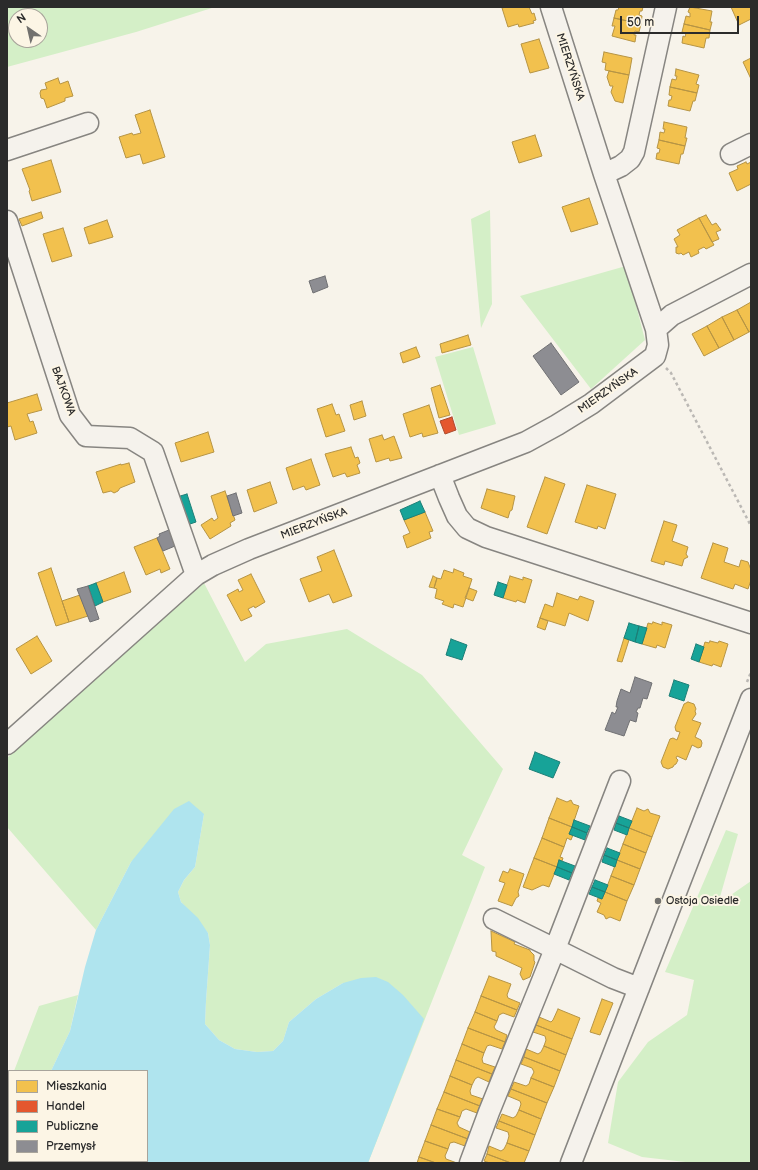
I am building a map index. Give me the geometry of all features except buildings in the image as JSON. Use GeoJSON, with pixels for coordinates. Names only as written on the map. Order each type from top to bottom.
{"type":"FeatureCollection","features":[{"type":"Feature","properties":{"kind":"street","name":"MIERZYŃSKA"},"geometry":{"type":"LineString","coordinates":[[7,744],[196,575],[213,565],[249,549],[526,442],[591,404],[655,356],[658,345],[656,329],[604,174],[551,7]]}},
{"type":"Feature","properties":{"kind":"street"},"geometry":{"type":"LineString","coordinates":[[604,174],[621,166],[630,159],[634,152],[666,7]]}},
{"type":"Feature","properties":{"kind":"street"},"geometry":{"type":"LineString","coordinates":[[7,150],[88,123]]}},
{"type":"Feature","properties":{"kind":"street"},"geometry":{"type":"LineString","coordinates":[[731,154],[751,144]]}},
{"type":"Feature","properties":{"kind":"street","name":"BAJKOWA"},"geometry":{"type":"LineString","coordinates":[[7,221],[70,415],[86,436],[130,438],[153,452],[196,575]]}},
{"type":"Feature","properties":{"kind":"street"},"geometry":{"type":"LineString","coordinates":[[656,329],[672,315],[751,274]]}},
{"type":"Feature","properties":{"kind":"street"},"geometry":{"type":"LineString","coordinates":[[440,474],[457,516],[467,528],[486,537],[751,623]]}},
{"type":"Feature","properties":{"kind":"street"},"geometry":{"type":"LineString","coordinates":[[572,1163],[751,698]]}},
{"type":"Feature","properties":{"kind":"street"},"geometry":{"type":"LineString","coordinates":[[470,1163],[620,781]]}},
{"type":"Feature","properties":{"kind":"street"},"geometry":{"type":"LineString","coordinates":[[494,919],[613,978],[639,988]]}},
{"type":"Feature","properties":{"kind":"path"},"geometry":{"type":"LineString","coordinates":[[655,356],[671,373],[751,526]]}},
{"type":"Feature","properties":{"kind":"green space"},"geometry":{"type":"Polygon","coordinates":[[[7,7],[215,7],[136,32],[7,67],[7,7]]]}},
{"type":"Feature","properties":{"kind":"green space"},"geometry":{"type":"Polygon","coordinates":[[[490,210],[492,304],[481,328],[471,219],[490,210]]]}},
{"type":"Feature","properties":{"kind":"green space"},"geometry":{"type":"Polygon","coordinates":[[[626,266],[645,340],[591,389],[520,296],[626,266]]]}},
{"type":"Feature","properties":{"kind":"green space"},"geometry":{"type":"Polygon","coordinates":[[[473,347],[496,424],[459,435],[435,357],[473,347]]]}},
{"type":"Feature","properties":{"kind":"green space"},"geometry":{"type":"Polygon","coordinates":[[[204,583],[245,662],[266,644],[347,629],[422,675],[503,769],[462,855],[485,867],[368,1163],[343,983],[316,999],[289,1022],[283,1041],[273,1051],[257,1052],[235,1049],[219,1040],[205,1024],[210,945],[208,933],[181,902],[178,892],[184,880],[195,867],[204,814],[131,862],[96,930],[7,827],[7,758],[204,583]]]}},
{"type":"Feature","properties":{"kind":"green space"},"geometry":{"type":"Polygon","coordinates":[[[726,830],[738,834],[718,904],[751,881],[751,1163],[694,1163],[642,1157],[608,1143],[618,1082],[648,1042],[687,1015],[694,980],[665,972],[726,830]]]}},
{"type":"Feature","properties":{"kind":"green space"},"geometry":{"type":"Polygon","coordinates":[[[78,995],[70,1031],[51,1070],[14,1070],[39,1006],[78,995]]]}},
{"type":"Feature","properties":{"kind":"green space"},"geometry":{"type":"Polygon","coordinates":[[[8,1088],[7,1150],[7,1091],[8,1088]]]}},
{"type":"Feature","properties":{"kind":"water"},"geometry":{"type":"Polygon","coordinates":[[[189,801],[204,814],[195,867],[184,880],[178,892],[181,902],[198,918],[208,933],[210,945],[205,1024],[219,1040],[235,1049],[257,1052],[273,1051],[283,1041],[289,1022],[316,999],[343,983],[361,978],[376,977],[388,982],[403,995],[424,1019],[368,1163],[7,1163],[8,1148],[8,1162],[148,1162],[148,1070],[51,1070],[70,1031],[85,967],[96,930],[131,862],[174,809],[189,801]]]}},
{"type":"Feature","properties":{"kind":"place","name":"Ostoja Osiedle"},"geometry":{"type":"Point","coordinates":[658,901]}}]}
